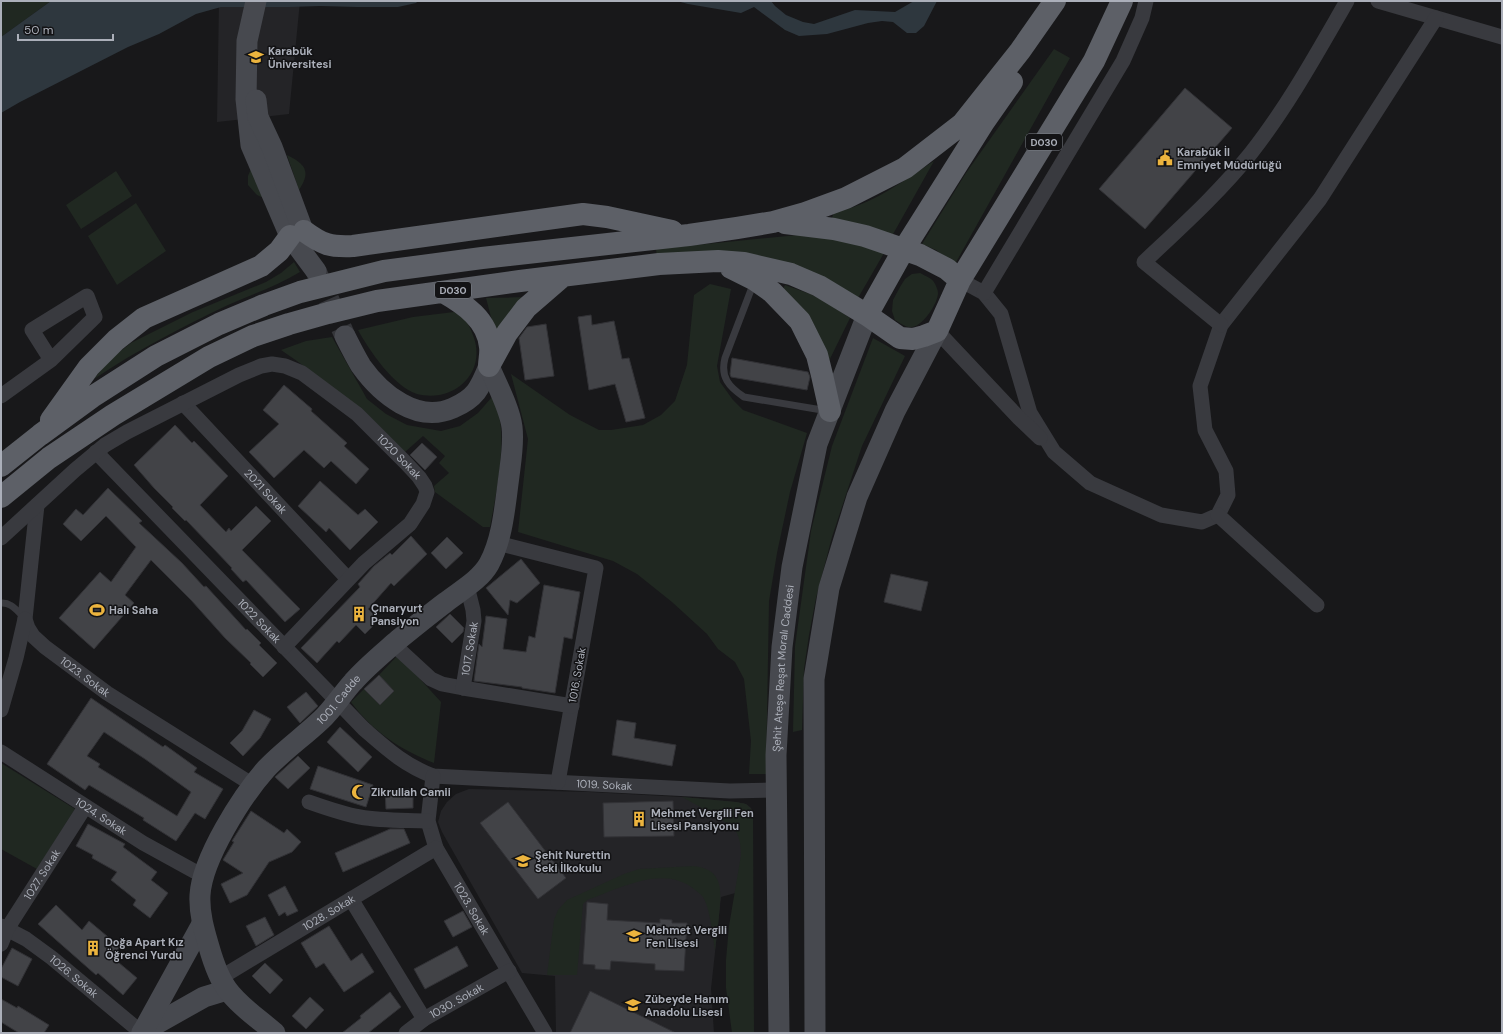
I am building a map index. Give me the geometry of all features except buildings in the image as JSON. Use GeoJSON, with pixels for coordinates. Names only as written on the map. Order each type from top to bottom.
{"type":"FeatureCollection","features":[{"type":"Feature","properties":{"kind":"highway"},"geometry":{"type":"LineString","coordinates":[[1,466],[40,435],[118,379],[156,356],[219,324],[300,292],[384,271],[482,258],[689,235],[773,222],[805,213],[846,198],[905,168],[962,124],[1020,51],[1055,1]]}},
{"type":"Feature","properties":{"kind":"highway"},"geometry":{"type":"LineString","coordinates":[[867,315],[904,249],[984,122],[1058,15],[1065,1]]}},
{"type":"Feature","properties":{"kind":"highway","name":"D030"},"geometry":{"type":"LineString","coordinates":[[1,497],[49,458],[113,414],[209,357],[254,336],[322,314],[377,301],[666,263],[718,261],[744,263],[791,274],[819,286],[867,315],[900,338],[913,339],[937,331],[960,280],[1094,61],[1122,1]]}},
{"type":"Feature","properties":{"kind":"highway"},"geometry":{"type":"LineString","coordinates":[[40,435],[89,367],[116,340],[144,318],[261,266],[297,234],[335,247],[353,246],[583,214],[607,217],[689,235]]}},
{"type":"Feature","properties":{"kind":"highway"},"geometry":{"type":"LineString","coordinates":[[773,222],[834,228],[865,236],[920,255],[947,269],[960,280]]}},
{"type":"Feature","properties":{"kind":"highway"},"geometry":{"type":"LineString","coordinates":[[718,261],[755,280],[772,292],[800,321],[817,355],[830,411]]}},
{"type":"Feature","properties":{"kind":"highway"},"geometry":{"type":"LineString","coordinates":[[489,366],[508,333],[526,308],[562,276]]}},
{"type":"Feature","properties":{"kind":"highway"},"geometry":{"type":"LineString","coordinates":[[443,292],[467,308],[483,324],[490,347],[489,366]]}},
{"type":"Feature","properties":{"kind":"main road"},"geometry":{"type":"LineString","coordinates":[[256,1],[247,41],[246,99],[253,118],[272,147],[294,211],[297,234]]}},
{"type":"Feature","properties":{"kind":"main road"},"geometry":{"type":"LineString","coordinates":[[253,118],[255,97],[256,39],[268,1]]}},
{"type":"Feature","properties":{"kind":"main road","name":"Şehit Ateşe Reşat Moralı Caddesi"},"geometry":{"type":"LineString","coordinates":[[779,1033],[776,754],[782,647],[792,567],[816,444],[867,315]]}},
{"type":"Feature","properties":{"kind":"main road"},"geometry":{"type":"LineString","coordinates":[[815,1033],[814,679],[829,588],[857,497],[895,410],[937,331]]}},
{"type":"Feature","properties":{"kind":"main road"},"geometry":{"type":"LineString","coordinates":[[345,336],[355,356],[371,379],[399,402],[411,409],[424,413],[447,411],[470,400],[478,390],[489,366]]}},
{"type":"Feature","properties":{"kind":"main road","name":"1001. Cadde"},"geometry":{"type":"LineString","coordinates":[[275,1033],[241,1004],[224,984],[211,954],[202,924],[200,894],[203,876],[227,826],[253,785],[283,752],[324,718],[336,701],[368,666],[393,644],[467,586],[483,572],[489,564],[498,543],[504,514],[511,462],[512,427],[510,416],[489,366]]}},
{"type":"Feature","properties":{"kind":"main road"},"geometry":{"type":"LineString","coordinates":[[141,1033],[202,924]]}},
{"type":"Feature","properties":{"kind":"main road"},"geometry":{"type":"LineString","coordinates":[[141,1033],[224,984]]}},
{"type":"Feature","properties":{"kind":"street"},"geometry":{"type":"LineString","coordinates":[[984,293],[1123,61],[1142,18],[1146,1]]}},
{"type":"Feature","properties":{"kind":"street"},"geometry":{"type":"LineString","coordinates":[[1222,325],[1144,262],[1209,202],[1251,153],[1287,104],[1347,1]]}},
{"type":"Feature","properties":{"kind":"street"},"geometry":{"type":"LineString","coordinates":[[1378,1],[1502,37]]}},
{"type":"Feature","properties":{"kind":"street"},"geometry":{"type":"LineString","coordinates":[[937,331],[1018,418],[1090,483],[1161,516],[1202,522],[1218,515],[1228,496],[1226,471],[1206,430],[1200,386],[1222,325],[1320,199],[1436,18]]}},
{"type":"Feature","properties":{"kind":"street"},"geometry":{"type":"LineString","coordinates":[[960,280],[984,293],[1001,314],[1030,413],[1054,452]]}},
{"type":"Feature","properties":{"kind":"street"},"geometry":{"type":"LineString","coordinates":[[1,396],[51,360]]}},
{"type":"Feature","properties":{"kind":"street","name":"1020 Sokak"},"geometry":{"type":"LineString","coordinates":[[1,538],[96,452],[127,432],[183,403],[261,366],[272,364],[285,366],[302,373],[357,414],[405,462],[425,486],[427,492],[423,504],[410,524],[348,578],[284,647]]}},
{"type":"Feature","properties":{"kind":"street","name":"2021 Sokak"},"geometry":{"type":"LineString","coordinates":[[183,403],[348,578]]}},
{"type":"Feature","properties":{"kind":"street","name":"1022 Sokak"},"geometry":{"type":"LineString","coordinates":[[96,452],[364,729],[408,765],[433,776]]}},
{"type":"Feature","properties":{"kind":"street"},"geometry":{"type":"LineString","coordinates":[[1,710],[16,658],[25,619],[37,504]]}},
{"type":"Feature","properties":{"kind":"street"},"geometry":{"type":"LineString","coordinates":[[1218,515],[1317,605]]}},
{"type":"Feature","properties":{"kind":"street","name":"1016. Sokak"},"geometry":{"type":"LineString","coordinates":[[498,543],[596,568],[558,782]]}},
{"type":"Feature","properties":{"kind":"street","name":"1017. Sokak"},"geometry":{"type":"LineString","coordinates":[[462,688],[474,621],[467,586]]}},
{"type":"Feature","properties":{"kind":"street","name":"1023. Sokak"},"geometry":{"type":"LineString","coordinates":[[25,619],[33,636],[45,647],[107,693],[253,785]]}},
{"type":"Feature","properties":{"kind":"street"},"geometry":{"type":"LineString","coordinates":[[393,644],[431,679],[442,684],[572,706]]}},
{"type":"Feature","properties":{"kind":"street","name":"1024. Sokak"},"geometry":{"type":"LineString","coordinates":[[1,752],[144,843],[203,876]]}},
{"type":"Feature","properties":{"kind":"street","name":"1019. Sokak"},"geometry":{"type":"LineString","coordinates":[[433,776],[730,791],[776,790]]}},
{"type":"Feature","properties":{"kind":"street","name":"1023. Sokak"},"geometry":{"type":"LineString","coordinates":[[433,776],[428,821],[436,848],[545,1033]]}},
{"type":"Feature","properties":{"kind":"street"},"geometry":{"type":"LineString","coordinates":[[309,802],[349,815],[389,820],[428,821]]}},
{"type":"Feature","properties":{"kind":"street","name":"1027. Sokak"},"geometry":{"type":"LineString","coordinates":[[1,944],[4,927],[85,806]]}},
{"type":"Feature","properties":{"kind":"street","name":"1028. Sokak"},"geometry":{"type":"LineString","coordinates":[[224,984],[351,899],[436,848]]}},
{"type":"Feature","properties":{"kind":"street"},"geometry":{"type":"LineString","coordinates":[[351,899],[424,1019]]}},
{"type":"Feature","properties":{"kind":"street","name":"1026. Sokak"},"geometry":{"type":"LineString","coordinates":[[4,927],[26,939],[52,958],[141,1033]]}},
{"type":"Feature","properties":{"kind":"street","name":"1030. Sokak"},"geometry":{"type":"LineString","coordinates":[[406,1033],[424,1019],[509,971]]}},
{"type":"Feature","properties":{"kind":"lane"},"geometry":{"type":"LineString","coordinates":[[755,280],[722,367],[728,383],[735,391],[744,397],[830,411]]}},
{"type":"Feature","properties":{"kind":"lane"},"geometry":{"type":"LineString","coordinates":[[1,603],[12,605],[25,619]]}},
{"type":"Feature","properties":{"kind":"shaded area"},"geometry":{"type":"Polygon","coordinates":[[[1,1],[51,1],[1,37],[1,1]]]}},
{"type":"Feature","properties":{"kind":"shaded area"},"geometry":{"type":"Polygon","coordinates":[[[51,1],[418,1],[416,3],[398,7],[221,7],[196,14],[159,34],[128,47],[1,113],[1,37],[51,1]]]}},
{"type":"Feature","properties":{"kind":"shaded area","name":"Karabük Üniversitesi"},"geometry":{"type":"Polygon","coordinates":[[[219,1],[300,1],[289,114],[217,122],[219,1]]]}},
{"type":"Feature","properties":{"kind":"shaded area"},"geometry":{"type":"Polygon","coordinates":[[[677,1],[771,1],[786,15],[803,22],[814,24],[855,10],[895,12],[914,1],[937,1],[924,26],[916,33],[907,33],[893,22],[882,21],[868,23],[827,34],[799,36],[785,30],[754,7],[741,13],[677,1]]]}},
{"type":"Feature","properties":{"kind":"shaded area"},"geometry":{"type":"Polygon","coordinates":[[[1054,49],[1070,58],[955,264],[936,250],[922,244],[966,173],[1054,49]]]}},
{"type":"Feature","properties":{"kind":"shaded area"},"geometry":{"type":"Polygon","coordinates":[[[287,155],[299,162],[305,169],[305,178],[299,190],[287,155]]]}},
{"type":"Feature","properties":{"kind":"shaded area"},"geometry":{"type":"Polygon","coordinates":[[[934,161],[892,236],[832,218],[834,212],[861,204],[886,192],[934,161]]]}},
{"type":"Feature","properties":{"kind":"shaded area"},"geometry":{"type":"Polygon","coordinates":[[[253,164],[266,199],[257,195],[248,185],[248,176],[253,164]]]}},
{"type":"Feature","properties":{"kind":"shaded area"},"geometry":{"type":"Polygon","coordinates":[[[116,171],[132,196],[81,229],[66,205],[116,171]]]}},
{"type":"Feature","properties":{"kind":"shaded area"},"geometry":{"type":"Polygon","coordinates":[[[136,203],[166,251],[117,285],[88,236],[136,203]]]}},
{"type":"Feature","properties":{"kind":"shaded area"},"geometry":{"type":"Polygon","coordinates":[[[798,235],[848,241],[884,253],[858,298],[657,257],[656,249],[798,235]]]}},
{"type":"Feature","properties":{"kind":"shaded area"},"geometry":{"type":"Polygon","coordinates":[[[294,262],[300,272],[283,282],[228,305],[177,330],[127,358],[94,379],[110,359],[131,343],[193,312],[266,282],[281,273],[294,262]]]}},
{"type":"Feature","properties":{"kind":"shaded area"},"geometry":{"type":"Polygon","coordinates":[[[920,273],[934,282],[938,293],[933,308],[921,323],[916,326],[908,327],[895,320],[892,311],[893,300],[905,279],[912,274],[920,273]]]}},
{"type":"Feature","properties":{"kind":"shaded area"},"geometry":{"type":"Polygon","coordinates":[[[710,284],[731,289],[717,366],[720,382],[733,400],[743,410],[807,433],[790,492],[777,553],[769,601],[766,774],[749,774],[751,741],[744,679],[735,662],[718,649],[707,634],[672,602],[637,574],[613,561],[518,532],[528,439],[511,374],[570,415],[599,430],[611,430],[643,425],[661,415],[675,401],[687,365],[694,295],[710,284]]]}},
{"type":"Feature","properties":{"kind":"shaded area"},"geometry":{"type":"Polygon","coordinates":[[[785,285],[810,294],[826,302],[850,318],[827,365],[782,291],[785,285]]]}},
{"type":"Feature","properties":{"kind":"shaded area"},"geometry":{"type":"Polygon","coordinates":[[[526,297],[497,340],[486,298],[526,297]]]}},
{"type":"Feature","properties":{"kind":"shaded area"},"geometry":{"type":"Polygon","coordinates":[[[454,312],[464,319],[474,338],[476,351],[475,363],[471,374],[464,383],[454,390],[443,394],[430,396],[417,394],[400,384],[375,357],[358,330],[413,317],[454,312]]]}},
{"type":"Feature","properties":{"kind":"shaded area"},"geometry":{"type":"Polygon","coordinates":[[[332,337],[367,399],[386,414],[407,425],[441,431],[460,426],[478,413],[492,397],[498,411],[501,454],[500,469],[490,527],[483,527],[435,492],[434,486],[449,473],[439,463],[445,456],[423,436],[405,452],[345,398],[314,373],[281,350],[306,341],[332,337]]]}},
{"type":"Feature","properties":{"kind":"shaded area"},"geometry":{"type":"Polygon","coordinates":[[[873,338],[905,356],[862,446],[832,537],[816,598],[809,635],[804,669],[802,730],[793,732],[795,646],[811,531],[832,446],[873,338]]]}},
{"type":"Feature","properties":{"kind":"shaded area"},"geometry":{"type":"Polygon","coordinates":[[[398,655],[441,702],[434,763],[399,746],[378,731],[351,702],[364,689],[394,691],[379,675],[398,655]]]}},
{"type":"Feature","properties":{"kind":"shaded area"},"geometry":{"type":"Polygon","coordinates":[[[1,763],[75,809],[37,869],[1,849],[1,763]]]}},
{"type":"Feature","properties":{"kind":"shaded area"},"geometry":{"type":"Polygon","coordinates":[[[469,789],[589,792],[682,797],[736,802],[746,804],[750,807],[753,811],[753,888],[721,897],[711,989],[714,1033],[556,1033],[555,976],[522,973],[442,832],[438,822],[441,811],[447,802],[456,794],[469,789]]]}},
{"type":"Feature","properties":{"kind":"shaded area"},"geometry":{"type":"Polygon","coordinates":[[[682,797],[736,802],[746,804],[753,811],[754,1033],[732,1033],[726,988],[726,960],[729,926],[741,855],[739,838],[733,828],[727,823],[682,797]]]}},
{"type":"Feature","properties":{"kind":"shaded area"},"geometry":{"type":"Polygon","coordinates":[[[693,866],[703,868],[711,872],[719,883],[719,920],[715,951],[709,915],[702,896],[682,882],[669,879],[641,881],[587,900],[583,904],[577,975],[547,975],[554,920],[558,910],[567,900],[624,874],[639,869],[693,866]]]}},
{"type":"Feature","properties":{"kind":"tunnel"},"geometry":{"type":"LineString","coordinates":[[316,271],[345,336]]}},
{"type":"Feature","properties":{"kind":"place","name":"Karabük Üniversitesi"},"geometry":{"type":"Point","coordinates":[256,57]}},
{"type":"Feature","properties":{"kind":"place","name":"Karabük İl Emniyet Müdürlüğü"},"geometry":{"type":"Point","coordinates":[1165,158]}},
{"type":"Feature","properties":{"kind":"place","name":"Halı Saha"},"geometry":{"type":"Point","coordinates":[97,610]}},
{"type":"Feature","properties":{"kind":"place","name":"Çınaryurt Pansiyon"},"geometry":{"type":"Point","coordinates":[359,614]}},
{"type":"Feature","properties":{"kind":"place","name":"Zikrullah Camii"},"geometry":{"type":"Point","coordinates":[359,792]}},
{"type":"Feature","properties":{"kind":"place","name":"Mehmet Vergili Fen Lisesi Pansiyonu"},"geometry":{"type":"Point","coordinates":[639,819]}},
{"type":"Feature","properties":{"kind":"place","name":"Şehit Nurettin Seki İlkokulu"},"geometry":{"type":"Point","coordinates":[523,861]}},
{"type":"Feature","properties":{"kind":"place","name":"Mehmet Vergili Fen Lisesi"},"geometry":{"type":"Point","coordinates":[634,936]}},
{"type":"Feature","properties":{"kind":"place","name":"Doğa Apart Kız Öğrenci Yurdu"},"geometry":{"type":"Point","coordinates":[93,948]}},
{"type":"Feature","properties":{"kind":"place","name":"Zübeyde Hanım Anadolu Lisesi"},"geometry":{"type":"Point","coordinates":[633,1005]}}]}
